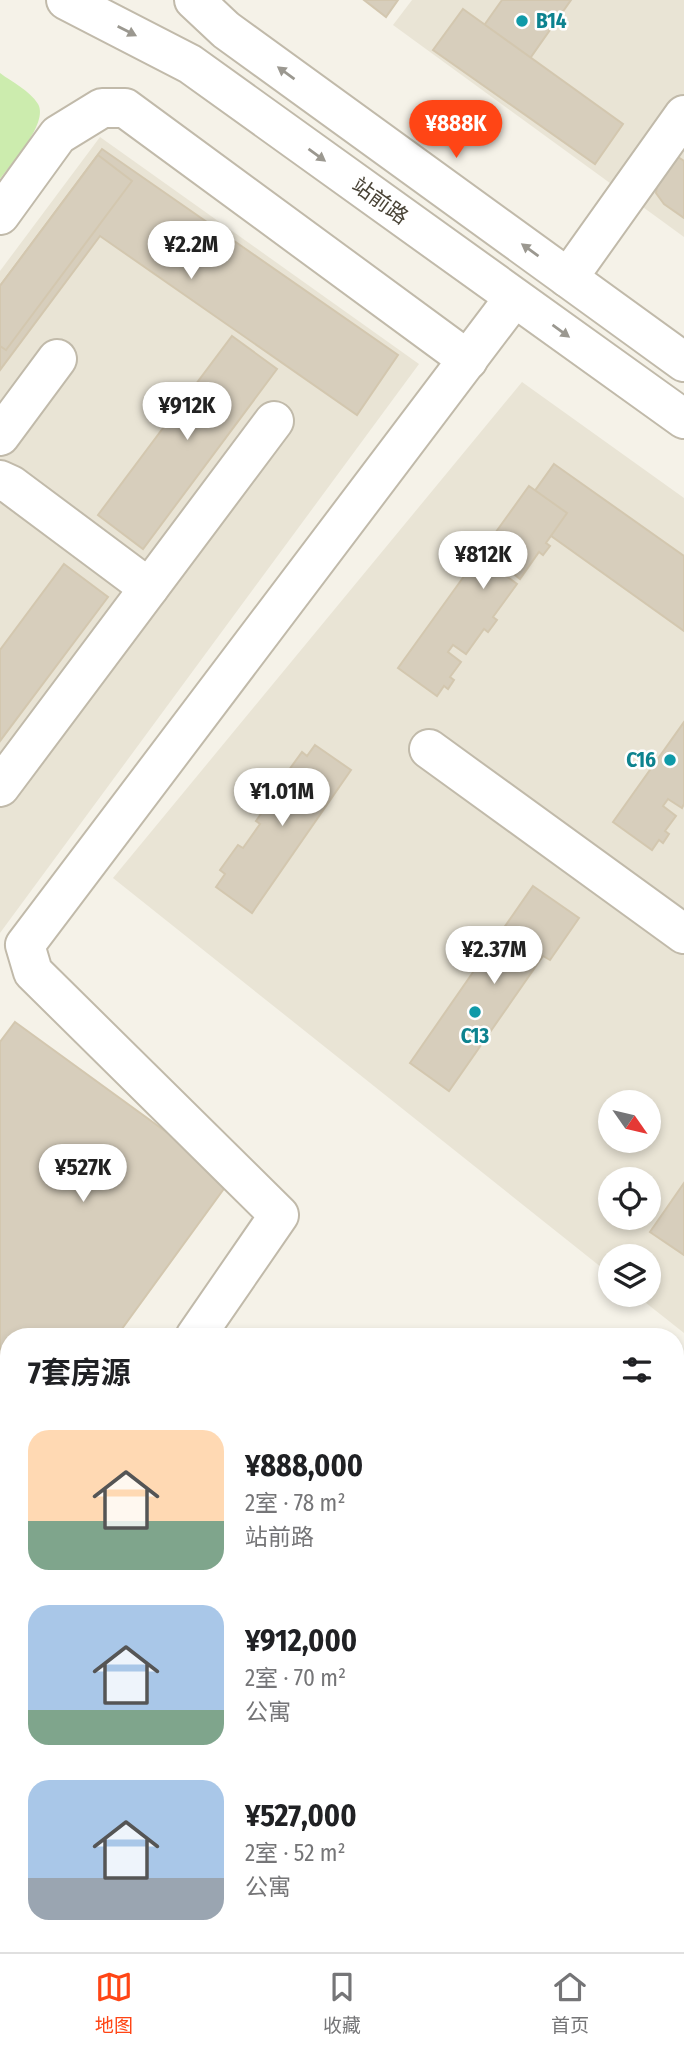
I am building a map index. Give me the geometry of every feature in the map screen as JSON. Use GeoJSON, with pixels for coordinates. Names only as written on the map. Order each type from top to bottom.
{"type":"FeatureCollection","features":[{"type":"Feature","properties":{"kind":"street","name":"站前路"},"geometry":{"type":"LineString","coordinates":[[66,0],[190,64],[684,419]]}},
{"type":"Feature","properties":{"kind":"street"},"geometry":{"type":"LineString","coordinates":[[194,0],[226,30],[684,362]]}},
{"type":"Feature","properties":{"kind":"street"},"geometry":{"type":"LineString","coordinates":[[0,215],[58,135],[102,108],[125,108],[468,360]]}},
{"type":"Feature","properties":{"kind":"street"},"geometry":{"type":"LineString","coordinates":[[568,278],[684,115]]}},
{"type":"Feature","properties":{"kind":"street"},"geometry":{"type":"LineString","coordinates":[[201,1328],[279,1215],[33,972],[25,946],[514,298]]}},
{"type":"Feature","properties":{"kind":"street"},"geometry":{"type":"LineString","coordinates":[[0,436],[57,359]]}},
{"type":"Feature","properties":{"kind":"street"},"geometry":{"type":"LineString","coordinates":[[0,787],[274,421]]}},
{"type":"Feature","properties":{"kind":"street"},"geometry":{"type":"LineString","coordinates":[[0,480],[11,485],[149,588]]}},
{"type":"Feature","properties":{"kind":"street"},"geometry":{"type":"LineString","coordinates":[[429,749],[684,934]]}},
{"type":"Feature","properties":{"kind":"shaded area"},"geometry":{"type":"Polygon","coordinates":[[[412,0],[684,0],[684,237],[393,25],[412,0]]]}},
{"type":"Feature","properties":{"kind":"shaded area"},"geometry":{"type":"Polygon","coordinates":[[[100,137],[419,364],[0,933],[0,271],[100,137]]]}},
{"type":"Feature","properties":{"kind":"shaded area"},"geometry":{"type":"Polygon","coordinates":[[[522,382],[684,498],[684,1328],[678,1328],[651,1307],[661,1307],[661,1244],[598,1244],[598,1265],[113,878],[522,382]]]}},
{"type":"Feature","properties":{"kind":"green space"},"geometry":{"type":"Polygon","coordinates":[[[0,73],[30,95],[38,104],[40,112],[34,132],[0,179],[0,73]]]}},
{"type":"Feature","properties":{"kind":"building"},"geometry":{"type":"Polygon","coordinates":[[[364,0],[398,0],[386,17],[364,0]]]}},
{"type":"Feature","properties":{"kind":"building","name":"B14"},"geometry":{"type":"Polygon","coordinates":[[[502,0],[571,0],[519,74],[473,41],[502,0]]]}},
{"type":"Feature","properties":{"kind":"building"},"geometry":{"type":"Polygon","coordinates":[[[463,9],[623,124],[595,164],[433,50],[463,9]]]}},
{"type":"Feature","properties":{"kind":"building"},"geometry":{"type":"Polygon","coordinates":[[[102,149],[398,355],[357,415],[100,236],[0,370],[0,286],[102,149]]]}},
{"type":"Feature","properties":{"kind":"building"},"geometry":{"type":"Polygon","coordinates":[[[98,155],[132,181],[6,350],[0,346],[0,286],[98,155]]]}},
{"type":"Feature","properties":{"kind":"building"},"geometry":{"type":"Polygon","coordinates":[[[675,155],[684,161],[684,218],[664,204],[656,193],[658,178],[675,155]]]}},
{"type":"Feature","properties":{"kind":"building"},"geometry":{"type":"Polygon","coordinates":[[[232,336],[277,369],[143,549],[98,515],[232,336]]]}},
{"type":"Feature","properties":{"kind":"building"},"geometry":{"type":"Polygon","coordinates":[[[554,464],[684,556],[684,631],[519,513],[554,464]]]}},
{"type":"Feature","properties":{"kind":"building"},"geometry":{"type":"Polygon","coordinates":[[[529,486],[567,513],[546,543],[550,546],[543,555],[539,552],[520,579],[509,570],[505,575],[517,584],[493,617],[497,620],[488,632],[484,629],[466,654],[453,645],[448,652],[461,662],[450,677],[454,680],[448,689],[444,686],[437,696],[398,668],[529,486]]]}},
{"type":"Feature","properties":{"kind":"building"},"geometry":{"type":"Polygon","coordinates":[[[64,564],[108,597],[0,741],[0,650],[64,564]]]}},
{"type":"Feature","properties":{"kind":"building","name":"C16"},"geometry":{"type":"Polygon","coordinates":[[[684,722],[684,804],[682,808],[668,799],[663,806],[676,816],[665,831],[669,834],[663,843],[659,840],[652,850],[613,822],[684,722]]]}},
{"type":"Feature","properties":{"kind":"building"},"geometry":{"type":"Polygon","coordinates":[[[315,745],[351,770],[252,913],[216,887],[225,874],[220,870],[238,845],[243,848],[260,824],[256,821],[272,798],[276,801],[292,778],[286,774],[302,752],[307,756],[315,745]]]}},
{"type":"Feature","properties":{"kind":"building","name":"C13"},"geometry":{"type":"Polygon","coordinates":[[[533,886],[579,918],[550,960],[543,956],[449,1091],[410,1063],[533,886]]]}},
{"type":"Feature","properties":{"kind":"building"},"geometry":{"type":"Polygon","coordinates":[[[15,1022],[231,1179],[123,1328],[0,1328],[0,1042],[15,1022]]]}},
{"type":"Feature","properties":{"kind":"building"},"geometry":{"type":"Polygon","coordinates":[[[684,1183],[684,1255],[650,1232],[661,1230],[661,1216],[684,1183]]]}},
{"type":"Feature","properties":{"kind":"place","name":"B14"},"geometry":{"type":"Point","coordinates":[522,21]}},
{"type":"Feature","properties":{"kind":"place","name":"C16"},"geometry":{"type":"Point","coordinates":[670,760]}},
{"type":"Feature","properties":{"kind":"place","name":"C13"},"geometry":{"type":"Point","coordinates":[475,1012]}}]}
